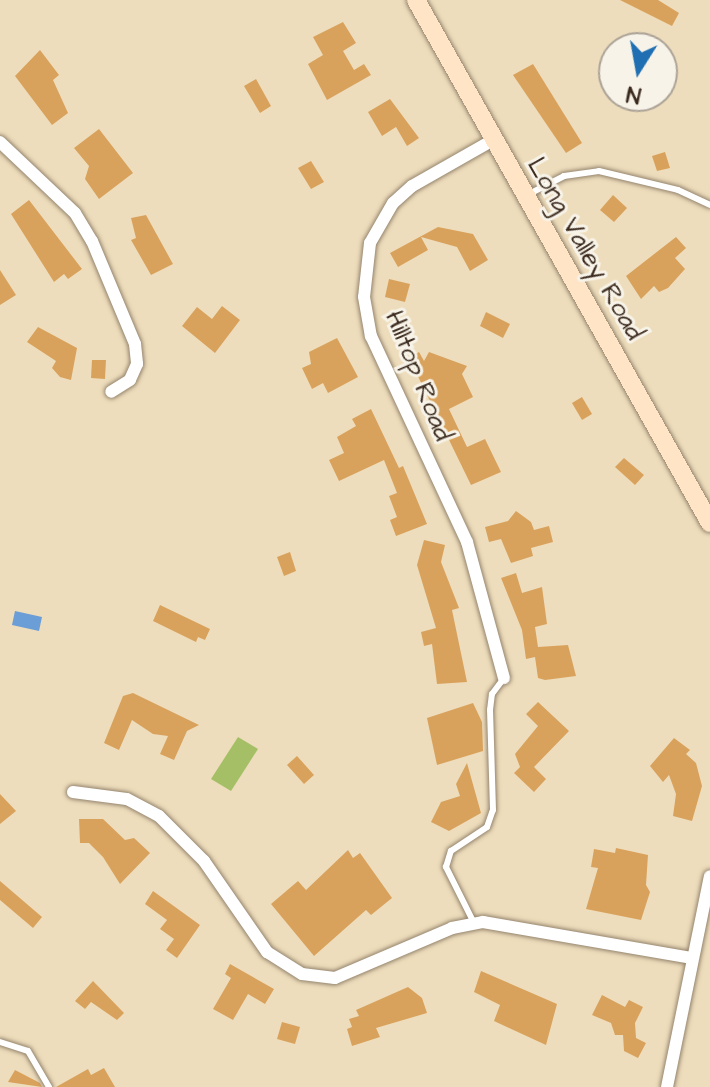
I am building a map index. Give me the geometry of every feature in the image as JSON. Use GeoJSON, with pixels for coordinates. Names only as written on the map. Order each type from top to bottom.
{"type":"FeatureCollection","features":[{"type":"Feature","properties":{"kind":"street","name":"Long Valley Road"},"geometry":{"type":"LineString","coordinates":[[416,0],[710,523]]}},
{"type":"Feature","properties":{"kind":"street","name":"Hilltop Road"},"geometry":{"type":"LineString","coordinates":[[493,140],[412,186],[393,203],[370,243],[364,297],[371,336],[467,542],[504,678]]}},
{"type":"Feature","properties":{"kind":"street"},"geometry":{"type":"LineString","coordinates":[[0,142],[75,213],[92,241],[135,344],[137,364],[130,380],[111,392]]}},
{"type":"Feature","properties":{"kind":"street"},"geometry":{"type":"LineString","coordinates":[[73,792],[117,796],[159,816],[204,861],[267,952],[302,974],[335,978],[410,944],[474,923],[513,924],[691,958]]}},
{"type":"Feature","properties":{"kind":"street"},"geometry":{"type":"LineString","coordinates":[[667,1087],[710,876]]}},
{"type":"Feature","properties":{"kind":"lane"},"geometry":{"type":"LineString","coordinates":[[526,196],[564,176],[599,171],[678,190],[710,205]]}},
{"type":"Feature","properties":{"kind":"lane"},"geometry":{"type":"LineString","coordinates":[[474,923],[446,867],[451,851],[487,827],[493,810],[490,710],[492,694],[504,678]]}},
{"type":"Feature","properties":{"kind":"lane"},"geometry":{"type":"LineString","coordinates":[[0,1042],[28,1051],[49,1087]]}},
{"type":"Feature","properties":{"kind":"green space"},"geometry":{"type":"Polygon","coordinates":[[[238,737],[258,749],[231,791],[211,779],[238,737]]]}},
{"type":"Feature","properties":{"kind":"water"},"geometry":{"type":"Polygon","coordinates":[[[15,611],[42,617],[39,631],[12,625],[15,611]]]}},
{"type":"Feature","properties":{"kind":"building"},"geometry":{"type":"Polygon","coordinates":[[[620,0],[658,0],[679,13],[672,26],[620,0]]]}},
{"type":"Feature","properties":{"kind":"building"},"geometry":{"type":"Polygon","coordinates":[[[343,22],[356,43],[343,51],[354,70],[364,64],[371,75],[327,100],[308,64],[323,55],[313,37],[343,22]]]}},
{"type":"Feature","properties":{"kind":"building"},"geometry":{"type":"Polygon","coordinates":[[[40,50],[59,75],[53,80],[68,113],[52,125],[15,76],[40,50]]]}},
{"type":"Feature","properties":{"kind":"building"},"geometry":{"type":"Polygon","coordinates":[[[533,64],[582,143],[566,153],[513,75],[533,64]]]}},
{"type":"Feature","properties":{"kind":"building"},"geometry":{"type":"Polygon","coordinates":[[[256,79],[271,106],[260,113],[244,86],[256,79]]]}},
{"type":"Feature","properties":{"kind":"building"},"geometry":{"type":"Polygon","coordinates":[[[390,99],[419,138],[407,146],[396,127],[382,136],[368,112],[390,99]]]}},
{"type":"Feature","properties":{"kind":"building"},"geometry":{"type":"Polygon","coordinates":[[[99,129],[133,173],[99,199],[85,179],[89,166],[74,148],[99,129]]]}},
{"type":"Feature","properties":{"kind":"building"},"geometry":{"type":"Polygon","coordinates":[[[665,152],[670,168],[657,171],[652,156],[665,152]]]}},
{"type":"Feature","properties":{"kind":"building"},"geometry":{"type":"Polygon","coordinates":[[[311,161],[324,182],[311,189],[298,168],[311,161]]]}},
{"type":"Feature","properties":{"kind":"building"},"geometry":{"type":"Polygon","coordinates":[[[613,195],[627,208],[614,222],[600,210],[613,195]]]}},
{"type":"Feature","properties":{"kind":"building"},"geometry":{"type":"Polygon","coordinates":[[[29,200],[82,269],[68,279],[64,274],[54,282],[11,214],[29,200]]]}},
{"type":"Feature","properties":{"kind":"building"},"geometry":{"type":"Polygon","coordinates":[[[146,215],[173,264],[151,275],[131,240],[136,238],[131,218],[146,215]]]}},
{"type":"Feature","properties":{"kind":"building"},"geometry":{"type":"Polygon","coordinates":[[[438,227],[473,234],[488,260],[470,271],[457,247],[421,237],[428,250],[398,267],[390,253],[438,227]]]}},
{"type":"Feature","properties":{"kind":"building"},"geometry":{"type":"Polygon","coordinates":[[[676,237],[686,248],[675,258],[685,269],[668,288],[659,292],[654,286],[641,299],[626,276],[676,237]]]}},
{"type":"Feature","properties":{"kind":"building"},"geometry":{"type":"Polygon","coordinates":[[[0,270],[16,295],[0,305],[0,270]]]}},
{"type":"Feature","properties":{"kind":"building"},"geometry":{"type":"Polygon","coordinates":[[[389,279],[410,284],[405,302],[385,297],[389,279]]]}},
{"type":"Feature","properties":{"kind":"building"},"geometry":{"type":"Polygon","coordinates":[[[222,306],[240,320],[215,353],[182,326],[197,307],[212,319],[222,306]]]}},
{"type":"Feature","properties":{"kind":"building"},"geometry":{"type":"Polygon","coordinates":[[[486,312],[510,324],[503,338],[480,326],[486,312]]]}},
{"type":"Feature","properties":{"kind":"building"},"geometry":{"type":"Polygon","coordinates":[[[38,327],[77,348],[71,380],[60,377],[52,368],[56,361],[27,342],[38,327]]]}},
{"type":"Feature","properties":{"kind":"building"},"geometry":{"type":"Polygon","coordinates":[[[337,338],[358,377],[328,393],[323,383],[312,389],[302,368],[311,364],[309,352],[337,338]]]}},
{"type":"Feature","properties":{"kind":"building"},"geometry":{"type":"Polygon","coordinates":[[[419,352],[424,361],[429,352],[467,366],[462,374],[473,397],[449,409],[467,447],[485,439],[501,472],[471,485],[409,358],[419,352]]]}},
{"type":"Feature","properties":{"kind":"building"},"geometry":{"type":"Polygon","coordinates":[[[92,360],[106,360],[105,379],[91,378],[92,360]]]}},
{"type":"Feature","properties":{"kind":"building"},"geometry":{"type":"Polygon","coordinates":[[[582,397],[592,414],[582,420],[572,403],[582,397]]]}},
{"type":"Feature","properties":{"kind":"building"},"geometry":{"type":"Polygon","coordinates":[[[371,409],[399,468],[403,466],[427,524],[396,536],[390,520],[397,517],[389,496],[397,493],[384,460],[339,481],[329,460],[344,453],[337,437],[356,426],[352,419],[371,409]]]}},
{"type":"Feature","properties":{"kind":"building"},"geometry":{"type":"Polygon","coordinates":[[[624,458],[644,475],[635,485],[615,467],[624,458]]]}},
{"type":"Feature","properties":{"kind":"building"},"geometry":{"type":"Polygon","coordinates":[[[516,511],[531,522],[534,530],[549,526],[553,542],[531,548],[533,556],[511,563],[501,539],[489,542],[485,527],[508,521],[516,511]]]}},
{"type":"Feature","properties":{"kind":"building"},"geometry":{"type":"Polygon","coordinates":[[[424,540],[445,545],[441,562],[459,608],[452,610],[467,682],[437,684],[432,644],[424,646],[421,632],[436,628],[417,565],[424,540]]]}},
{"type":"Feature","properties":{"kind":"building"},"geometry":{"type":"Polygon","coordinates":[[[290,552],[296,571],[284,576],[277,557],[290,552]]]}},
{"type":"Feature","properties":{"kind":"building"},"geometry":{"type":"Polygon","coordinates":[[[516,573],[522,593],[542,587],[547,624],[535,627],[538,647],[568,645],[576,676],[538,678],[535,657],[526,659],[522,630],[501,578],[516,573]]]}},
{"type":"Feature","properties":{"kind":"building"},"geometry":{"type":"Polygon","coordinates":[[[160,605],[210,629],[205,640],[198,637],[196,642],[153,621],[160,605]]]}},
{"type":"Feature","properties":{"kind":"building"},"geometry":{"type":"Polygon","coordinates":[[[133,693],[199,725],[187,731],[174,760],[160,754],[168,736],[153,734],[132,720],[119,750],[104,743],[123,696],[133,693]]]}},
{"type":"Feature","properties":{"kind":"building"},"geometry":{"type":"Polygon","coordinates":[[[538,702],[569,731],[534,767],[546,779],[534,792],[514,773],[520,767],[515,754],[538,726],[526,714],[538,702]]]}},
{"type":"Feature","properties":{"kind":"building"},"geometry":{"type":"Polygon","coordinates":[[[473,703],[482,722],[483,751],[437,765],[427,718],[473,703]]]}},
{"type":"Feature","properties":{"kind":"building"},"geometry":{"type":"Polygon","coordinates":[[[674,738],[690,750],[686,754],[696,763],[702,786],[692,821],[673,816],[676,794],[669,775],[663,782],[650,766],[674,738]]]}},
{"type":"Feature","properties":{"kind":"building"},"geometry":{"type":"Polygon","coordinates":[[[297,756],[314,775],[304,784],[287,765],[297,756]]]}},
{"type":"Feature","properties":{"kind":"building"},"geometry":{"type":"Polygon","coordinates":[[[467,763],[481,813],[449,831],[431,822],[441,802],[460,796],[456,784],[467,763]]]}},
{"type":"Feature","properties":{"kind":"building"},"geometry":{"type":"Polygon","coordinates":[[[0,794],[16,811],[0,824],[0,794]]]}},
{"type":"Feature","properties":{"kind":"building"},"geometry":{"type":"Polygon","coordinates":[[[79,819],[103,819],[125,840],[134,838],[150,853],[120,884],[103,857],[89,843],[80,843],[79,819]]]}},
{"type":"Feature","properties":{"kind":"building"},"geometry":{"type":"Polygon","coordinates":[[[616,848],[648,855],[646,885],[650,892],[641,920],[586,909],[598,868],[591,867],[594,849],[615,853],[616,848]]]}},
{"type":"Feature","properties":{"kind":"building"},"geometry":{"type":"Polygon","coordinates":[[[348,850],[353,858],[360,853],[392,898],[371,915],[366,910],[314,956],[271,904],[298,881],[306,890],[348,850]]]}},
{"type":"Feature","properties":{"kind":"building"},"geometry":{"type":"Polygon","coordinates":[[[0,881],[42,917],[33,928],[0,900],[0,881]]]}},
{"type":"Feature","properties":{"kind":"building"},"geometry":{"type":"Polygon","coordinates":[[[153,891],[200,925],[177,958],[166,950],[174,939],[160,929],[167,920],[145,904],[153,891]]]}},
{"type":"Feature","properties":{"kind":"building"},"geometry":{"type":"Polygon","coordinates":[[[230,964],[274,989],[265,1004],[248,994],[233,1020],[213,1009],[231,978],[225,974],[230,964]]]}},
{"type":"Feature","properties":{"kind":"building"},"geometry":{"type":"Polygon","coordinates":[[[481,971],[557,1004],[546,1045],[494,1021],[500,1005],[474,992],[481,971]]]}},
{"type":"Feature","properties":{"kind":"building"},"geometry":{"type":"Polygon","coordinates":[[[93,981],[124,1013],[117,1020],[91,1002],[85,1009],[75,1001],[93,981]]]}},
{"type":"Feature","properties":{"kind":"building"},"geometry":{"type":"Polygon","coordinates":[[[408,987],[422,998],[427,1013],[376,1028],[380,1037],[352,1046],[347,1029],[352,1027],[349,1019],[359,1016],[356,1010],[408,987]]]}},
{"type":"Feature","properties":{"kind":"building"},"geometry":{"type":"Polygon","coordinates":[[[602,995],[625,1007],[629,1000],[643,1007],[635,1023],[636,1038],[646,1043],[638,1058],[624,1051],[623,1035],[615,1035],[611,1023],[592,1015],[602,995]]]}},
{"type":"Feature","properties":{"kind":"building"},"geometry":{"type":"Polygon","coordinates":[[[282,1022],[300,1027],[295,1044],[277,1039],[282,1022]]]}},
{"type":"Feature","properties":{"kind":"building"},"geometry":{"type":"Polygon","coordinates":[[[104,1068],[115,1087],[56,1087],[88,1069],[91,1075],[104,1068]]]}},
{"type":"Feature","properties":{"kind":"building"},"geometry":{"type":"Polygon","coordinates":[[[15,1070],[40,1083],[42,1087],[8,1082],[15,1070]]]}}]}
